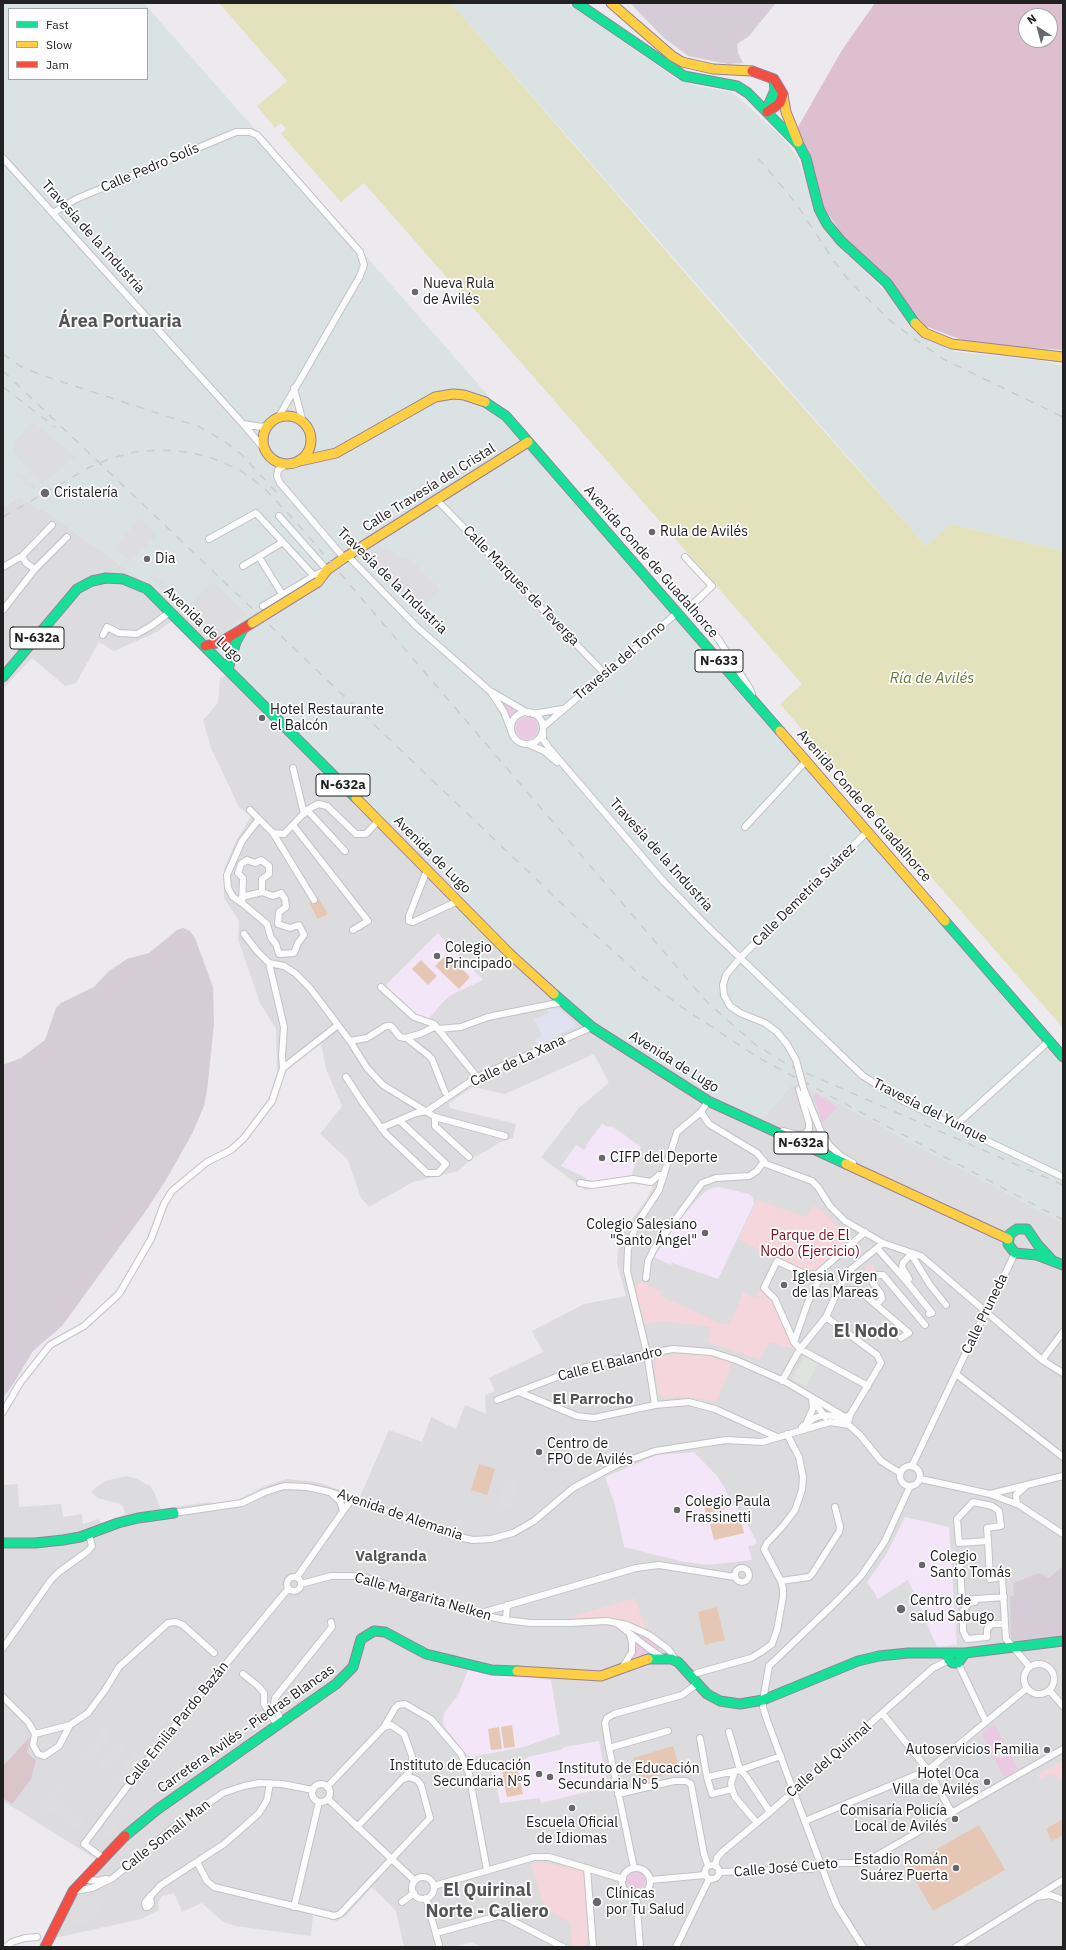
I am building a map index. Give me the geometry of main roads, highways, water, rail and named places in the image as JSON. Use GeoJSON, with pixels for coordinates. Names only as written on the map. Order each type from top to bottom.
{"type":"FeatureCollection","features":[{"type":"Feature","properties":{"kind":"main road"},"geometry":{"type":"LineString","coordinates":[[577,3],[684,76],[737,86],[748,93],[799,145]]}},
{"type":"Feature","properties":{"kind":"main road"},"geometry":{"type":"LineString","coordinates":[[611,3],[672,56],[682,62],[713,69],[753,71],[774,78],[783,94],[786,112],[799,145],[806,158],[819,209],[827,224],[841,241],[887,283],[917,326],[925,333],[952,344],[1063,357]]}},
{"type":"Feature","properties":{"kind":"main road"},"geometry":{"type":"LineString","coordinates":[[737,86],[741,80],[742,70]]}},
{"type":"Feature","properties":{"kind":"main road"},"geometry":{"type":"LineString","coordinates":[[765,110],[775,90],[774,78]]}},
{"type":"Feature","properties":{"kind":"main road"},"geometry":{"type":"LineString","coordinates":[[765,110],[780,103],[783,94]]}},
{"type":"Feature","properties":{"kind":"main road","name":"Avenida Conde de Guadalhorce"},"geometry":{"type":"LineString","coordinates":[[300,460],[328,455],[344,449],[435,396],[453,394],[476,398],[490,404],[506,416],[1063,1057]]}},
{"type":"Feature","properties":{"kind":"main road","name":"Travesía de la Industria"},"geometry":{"type":"LineString","coordinates":[[300,460],[291,464],[285,464],[273,460],[266,451],[263,442],[271,424],[292,417],[303,423],[310,434],[311,439]]}},
{"type":"Feature","properties":{"kind":"main road"},"geometry":{"type":"LineString","coordinates":[[300,460],[309,450],[311,439]]}},
{"type":"Feature","properties":{"kind":"main road"},"geometry":{"type":"LineString","coordinates":[[311,439],[321,451],[328,455]]}},
{"type":"Feature","properties":{"kind":"main road","name":"Calle Travesía del Cristal"},"geometry":{"type":"LineString","coordinates":[[244,628],[344,558],[528,442]]}},
{"type":"Feature","properties":{"kind":"main road","name":"Avenida de Lugo"},"geometry":{"type":"LineString","coordinates":[[3,677],[77,589],[92,581],[106,578],[123,579],[137,584],[147,590],[227,667],[458,901],[562,1002],[592,1027],[708,1101],[991,1231]]}},
{"type":"Feature","properties":{"kind":"main road"},"geometry":{"type":"LineString","coordinates":[[205,646],[214,645],[244,628]]}},
{"type":"Feature","properties":{"kind":"main road"},"geometry":{"type":"LineString","coordinates":[[227,667],[244,628]]}},
{"type":"Feature","properties":{"kind":"main road"},"geometry":{"type":"LineString","coordinates":[[227,667],[227,648],[244,628]]}},
{"type":"Feature","properties":{"kind":"main road"},"geometry":{"type":"LineString","coordinates":[[234,649],[242,683]]}},
{"type":"Feature","properties":{"kind":"main road","name":"N-632a"},"geometry":{"type":"LineString","coordinates":[[991,1231],[1013,1231],[1017,1229],[1026,1230],[1030,1232],[1034,1240],[1051,1259]]}},
{"type":"Feature","properties":{"kind":"main road","name":"N-632a"},"geometry":{"type":"LineString","coordinates":[[991,1231],[1008,1239]]}},
{"type":"Feature","properties":{"kind":"main road"},"geometry":{"type":"LineString","coordinates":[[1013,1231],[1008,1239],[1010,1248],[1020,1253],[1032,1248],[1034,1240]]}},
{"type":"Feature","properties":{"kind":"main road","name":"N-632a"},"geometry":{"type":"LineString","coordinates":[[1020,1253],[1051,1259],[1063,1265]]}},
{"type":"Feature","properties":{"kind":"main road"},"geometry":{"type":"LineString","coordinates":[[3,1543],[49,1542],[90,1534],[118,1522],[174,1513]]}},
{"type":"Feature","properties":{"kind":"main road","name":"Carretera Avilés - Piedras Blancas"},"geometry":{"type":"LineString","coordinates":[[45,1947],[73,1892],[94,1867],[140,1822],[280,1724],[348,1674],[353,1667],[362,1639],[374,1631],[385,1632],[426,1654],[492,1670],[601,1676],[648,1659],[664,1659],[678,1662],[707,1694],[720,1701],[740,1704],[763,1700],[858,1661],[879,1656],[908,1653],[947,1656]]}},
{"type":"Feature","properties":{"kind":"main road"},"geometry":{"type":"LineString","coordinates":[[947,1656],[1063,1641]]}},
{"type":"Feature","properties":{"kind":"main road"},"geometry":{"type":"LineString","coordinates":[[947,1656],[953,1663],[958,1663],[963,1658],[965,1653]]}},
{"type":"Feature","properties":{"kind":"water","name":"Ría de Avilés"},"geometry":{"type":"Polygon","coordinates":[[[219,3],[451,3],[750,348],[926,546],[951,524],[1063,551],[1063,1028],[780,704],[802,684],[364,183],[341,202],[281,134],[286,129],[281,123],[275,128],[257,106],[287,81],[219,3]]]}},
{"type":"Feature","properties":{"kind":"railway"},"geometry":{"type":"LineString","coordinates":[[758,158],[795,202],[849,281],[894,324],[943,359],[1063,417]]}},
{"type":"Feature","properties":{"kind":"railway"},"geometry":{"type":"LineString","coordinates":[[3,354],[20,366],[41,375],[200,427],[224,441],[241,454],[277,493]]}},
{"type":"Feature","properties":{"kind":"railway"},"geometry":{"type":"LineString","coordinates":[[3,371],[580,921],[641,976],[680,1006],[759,1058],[1063,1220]]}},
{"type":"Feature","properties":{"kind":"railway"},"geometry":{"type":"LineString","coordinates":[[3,387],[55,427]]}},
{"type":"Feature","properties":{"kind":"railway"},"geometry":{"type":"LineString","coordinates":[[3,517],[90,467],[109,459],[134,452],[161,450],[185,452],[207,456],[240,470],[264,488],[297,523],[706,1001],[756,1045],[790,1066],[1063,1185]]}},
{"type":"Feature","properties":{"kind":"place","name":"Nueva Rula de Avilés"},"geometry":{"type":"Point","coordinates":[415,292]}},
{"type":"Feature","properties":{"kind":"place","name":"Cristalería"},"geometry":{"type":"Point","coordinates":[45,493]}},
{"type":"Feature","properties":{"kind":"place","name":"Rula de Avilés"},"geometry":{"type":"Point","coordinates":[652,532]}},
{"type":"Feature","properties":{"kind":"place","name":"Dia"},"geometry":{"type":"Point","coordinates":[147,559]}},
{"type":"Feature","properties":{"kind":"place","name":"Hotel Restaurante el Balcón"},"geometry":{"type":"Point","coordinates":[262,718]}},
{"type":"Feature","properties":{"kind":"place","name":"Colegio Principado"},"geometry":{"type":"Point","coordinates":[437,956]}},
{"type":"Feature","properties":{"kind":"place","name":"CIFP del Deporte"},"geometry":{"type":"Point","coordinates":[602,1158]}},
{"type":"Feature","properties":{"kind":"place","name":"Colegio Salesiano \"Santo Ángel\""},"geometry":{"type":"Point","coordinates":[705,1233]}},
{"type":"Feature","properties":{"kind":"place","name":"Iglesia Virgen de las Mareas"},"geometry":{"type":"Point","coordinates":[784,1285]}},
{"type":"Feature","properties":{"kind":"place","name":"Centro de FPO de Avilés"},"geometry":{"type":"Point","coordinates":[539,1452]}},
{"type":"Feature","properties":{"kind":"place","name":"Colegio Paula Frassinetti"},"geometry":{"type":"Point","coordinates":[677,1510]}},
{"type":"Feature","properties":{"kind":"place","name":"Colegio Santo Tomás"},"geometry":{"type":"Point","coordinates":[922,1565]}},
{"type":"Feature","properties":{"kind":"place","name":"Centro de salud Sabugo"},"geometry":{"type":"Point","coordinates":[901,1609]}},
{"type":"Feature","properties":{"kind":"place","name":"Autoservicios Familia"},"geometry":{"type":"Point","coordinates":[1047,1750]}},
{"type":"Feature","properties":{"kind":"place","name":"Instituto de Educación Secundaria Nº5"},"geometry":{"type":"Point","coordinates":[539,1774]}},
{"type":"Feature","properties":{"kind":"place","name":"Instituto de Educación Secundaria Nº 5"},"geometry":{"type":"Point","coordinates":[550,1777]}},
{"type":"Feature","properties":{"kind":"place","name":"Hotel Oca Villa de Avilés"},"geometry":{"type":"Point","coordinates":[987,1782]}},
{"type":"Feature","properties":{"kind":"place","name":"Escuela Oficial de Idiomas"},"geometry":{"type":"Point","coordinates":[572,1808]}},
{"type":"Feature","properties":{"kind":"place","name":"Comisaría Policía Local de Avilés"},"geometry":{"type":"Point","coordinates":[955,1819]}},
{"type":"Feature","properties":{"kind":"place","name":"Estadio Román Suárez Puerta"},"geometry":{"type":"Point","coordinates":[956,1868]}},
{"type":"Feature","properties":{"kind":"place","name":"Clínicas por Tu Salud"},"geometry":{"type":"Point","coordinates":[597,1902]}},
{"type":"Feature","properties":{"kind":"district","name":"Área Portuaria"},"geometry":{"type":"Point","coordinates":[120,322]}},
{"type":"Feature","properties":{"kind":"district","name":"El Nodo"},"geometry":{"type":"Point","coordinates":[866,1332]}},
{"type":"Feature","properties":{"kind":"district","name":"El Parrocho"},"geometry":{"type":"Point","coordinates":[593,1400]}},
{"type":"Feature","properties":{"kind":"district","name":"Valgranda"},"geometry":{"type":"Point","coordinates":[391,1557]}},
{"type":"Feature","properties":{"kind":"district","name":"El Quirinal Norte - Caliero"},"geometry":{"type":"Point","coordinates":[487,1901]}},
{"type":"Feature","properties":{"kind":"park label","name":"Parque de El Nodo (Ejercicio)"},"geometry":{"type":"Point","coordinates":[810,1244]}}]}
